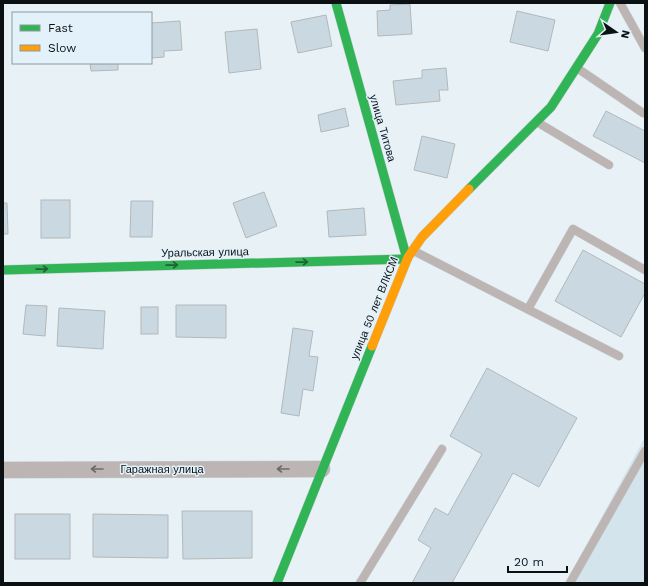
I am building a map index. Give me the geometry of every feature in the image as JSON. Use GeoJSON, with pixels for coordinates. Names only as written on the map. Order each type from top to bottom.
{"type":"FeatureCollection","features":[{"type":"Feature","properties":{"kind":"street","name":"улица Титова"},"geometry":{"type":"LineString","coordinates":[[336,3],[407,259]]}},
{"type":"Feature","properties":{"kind":"street","name":"улица 50 лет ВЛКСМ"},"geometry":{"type":"LineString","coordinates":[[278,583],[322,469],[407,259],[422,237],[551,107],[598,34],[610,3]]}},
{"type":"Feature","properties":{"kind":"street","name":"Уральская улица"},"geometry":{"type":"LineString","coordinates":[[3,270],[407,259]]}},
{"type":"Feature","properties":{"kind":"street","name":"Гаражная улица"},"geometry":{"type":"LineString","coordinates":[[3,470],[322,469]]}},
{"type":"Feature","properties":{"kind":"lane"},"geometry":{"type":"LineString","coordinates":[[620,3],[645,48]]}},
{"type":"Feature","properties":{"kind":"lane"},"geometry":{"type":"LineString","coordinates":[[577,67],[643,113]]}},
{"type":"Feature","properties":{"kind":"lane"},"geometry":{"type":"LineString","coordinates":[[536,122],[609,165]]}},
{"type":"Feature","properties":{"kind":"lane"},"geometry":{"type":"LineString","coordinates":[[528,310],[573,229],[645,270]]}},
{"type":"Feature","properties":{"kind":"lane"},"geometry":{"type":"LineString","coordinates":[[413,250],[620,356]]}},
{"type":"Feature","properties":{"kind":"lane"},"geometry":{"type":"LineString","coordinates":[[360,583],[442,449]]}},
{"type":"Feature","properties":{"kind":"lane"},"geometry":{"type":"LineString","coordinates":[[570,583],[645,451]]}},
{"type":"Feature","properties":{"kind":"shaded area"},"geometry":{"type":"Polygon","coordinates":[[[645,437],[645,583],[566,583],[645,437]]]}},
{"type":"Feature","properties":{"kind":"building"},"geometry":{"type":"Polygon","coordinates":[[[410,4],[412,34],[378,36],[377,11],[390,10],[390,5],[410,4]]]}},
{"type":"Feature","properties":{"kind":"building"},"geometry":{"type":"Polygon","coordinates":[[[517,11],[555,20],[548,51],[510,42],[517,11]]]}},
{"type":"Feature","properties":{"kind":"building"},"geometry":{"type":"Polygon","coordinates":[[[326,15],[332,46],[298,53],[291,22],[326,15]]]}},
{"type":"Feature","properties":{"kind":"building"},"geometry":{"type":"Polygon","coordinates":[[[180,21],[182,50],[164,51],[164,57],[152,58],[152,23],[180,21]]]}},
{"type":"Feature","properties":{"kind":"building"},"geometry":{"type":"Polygon","coordinates":[[[257,29],[261,69],[229,73],[225,32],[257,29]]]}},
{"type":"Feature","properties":{"kind":"building"},"geometry":{"type":"Polygon","coordinates":[[[90,64],[118,64],[118,70],[91,71],[90,64]]]}},
{"type":"Feature","properties":{"kind":"building"},"geometry":{"type":"Polygon","coordinates":[[[446,68],[448,90],[439,90],[440,101],[396,105],[393,81],[422,78],[422,70],[446,68]]]}},
{"type":"Feature","properties":{"kind":"building"},"geometry":{"type":"Polygon","coordinates":[[[345,108],[349,126],[321,132],[318,115],[345,108]]]}},
{"type":"Feature","properties":{"kind":"building"},"geometry":{"type":"Polygon","coordinates":[[[606,111],[645,131],[645,163],[593,136],[606,111]]]}},
{"type":"Feature","properties":{"kind":"building"},"geometry":{"type":"Polygon","coordinates":[[[422,136],[455,144],[447,178],[414,170],[422,136]]]}},
{"type":"Feature","properties":{"kind":"building"},"geometry":{"type":"Polygon","coordinates":[[[264,192],[277,226],[246,238],[233,203],[264,192]]]}},
{"type":"Feature","properties":{"kind":"building"},"geometry":{"type":"Polygon","coordinates":[[[41,200],[70,200],[70,238],[41,238],[41,200]]]}},
{"type":"Feature","properties":{"kind":"building"},"geometry":{"type":"Polygon","coordinates":[[[131,201],[153,201],[152,237],[130,237],[131,201]]]}},
{"type":"Feature","properties":{"kind":"building"},"geometry":{"type":"Polygon","coordinates":[[[3,203],[7,203],[8,234],[3,234],[3,203]]]}},
{"type":"Feature","properties":{"kind":"building"},"geometry":{"type":"Polygon","coordinates":[[[364,208],[366,235],[329,237],[327,211],[364,208]]]}},
{"type":"Feature","properties":{"kind":"building"},"geometry":{"type":"Polygon","coordinates":[[[583,250],[645,284],[645,293],[621,337],[555,301],[583,250]]]}},
{"type":"Feature","properties":{"kind":"building"},"geometry":{"type":"Polygon","coordinates":[[[26,305],[47,306],[45,336],[23,334],[26,305]]]}},
{"type":"Feature","properties":{"kind":"building"},"geometry":{"type":"Polygon","coordinates":[[[176,305],[226,305],[226,338],[176,337],[176,305]]]}},
{"type":"Feature","properties":{"kind":"building"},"geometry":{"type":"Polygon","coordinates":[[[141,307],[158,307],[158,334],[141,334],[141,307]]]}},
{"type":"Feature","properties":{"kind":"building"},"geometry":{"type":"Polygon","coordinates":[[[59,308],[105,311],[103,349],[57,346],[59,308]]]}},
{"type":"Feature","properties":{"kind":"building"},"geometry":{"type":"Polygon","coordinates":[[[293,328],[313,331],[309,356],[318,357],[313,391],[303,389],[299,416],[281,413],[293,328]]]}},
{"type":"Feature","properties":{"kind":"building"},"geometry":{"type":"Polygon","coordinates":[[[487,368],[577,418],[539,487],[513,473],[452,583],[412,583],[431,548],[418,540],[435,508],[448,515],[482,454],[450,436],[487,368]]]}},
{"type":"Feature","properties":{"kind":"building"},"geometry":{"type":"Polygon","coordinates":[[[182,511],[252,511],[252,558],[183,559],[182,511]]]}},
{"type":"Feature","properties":{"kind":"building"},"geometry":{"type":"Polygon","coordinates":[[[15,514],[70,514],[70,559],[15,559],[15,514]]]}},
{"type":"Feature","properties":{"kind":"building"},"geometry":{"type":"Polygon","coordinates":[[[93,514],[168,515],[168,558],[93,557],[93,514]]]}},
{"type":"Feature","properties":{"kind":"traffic: fast"},"geometry":{"type":"LineString","coordinates":[[336,3],[407,259]]}},
{"type":"Feature","properties":{"kind":"traffic: fast"},"geometry":{"type":"LineString","coordinates":[[469,189],[551,107],[598,34],[610,3]]}},
{"type":"Feature","properties":{"kind":"traffic: fast"},"geometry":{"type":"LineString","coordinates":[[3,270],[407,259]]}},
{"type":"Feature","properties":{"kind":"traffic: fast"},"geometry":{"type":"LineString","coordinates":[[277,583],[372,346]]}},
{"type":"Feature","properties":{"kind":"traffic: slow"},"geometry":{"type":"LineString","coordinates":[[372,346],[408,257],[422,237],[469,189]]}}]}
